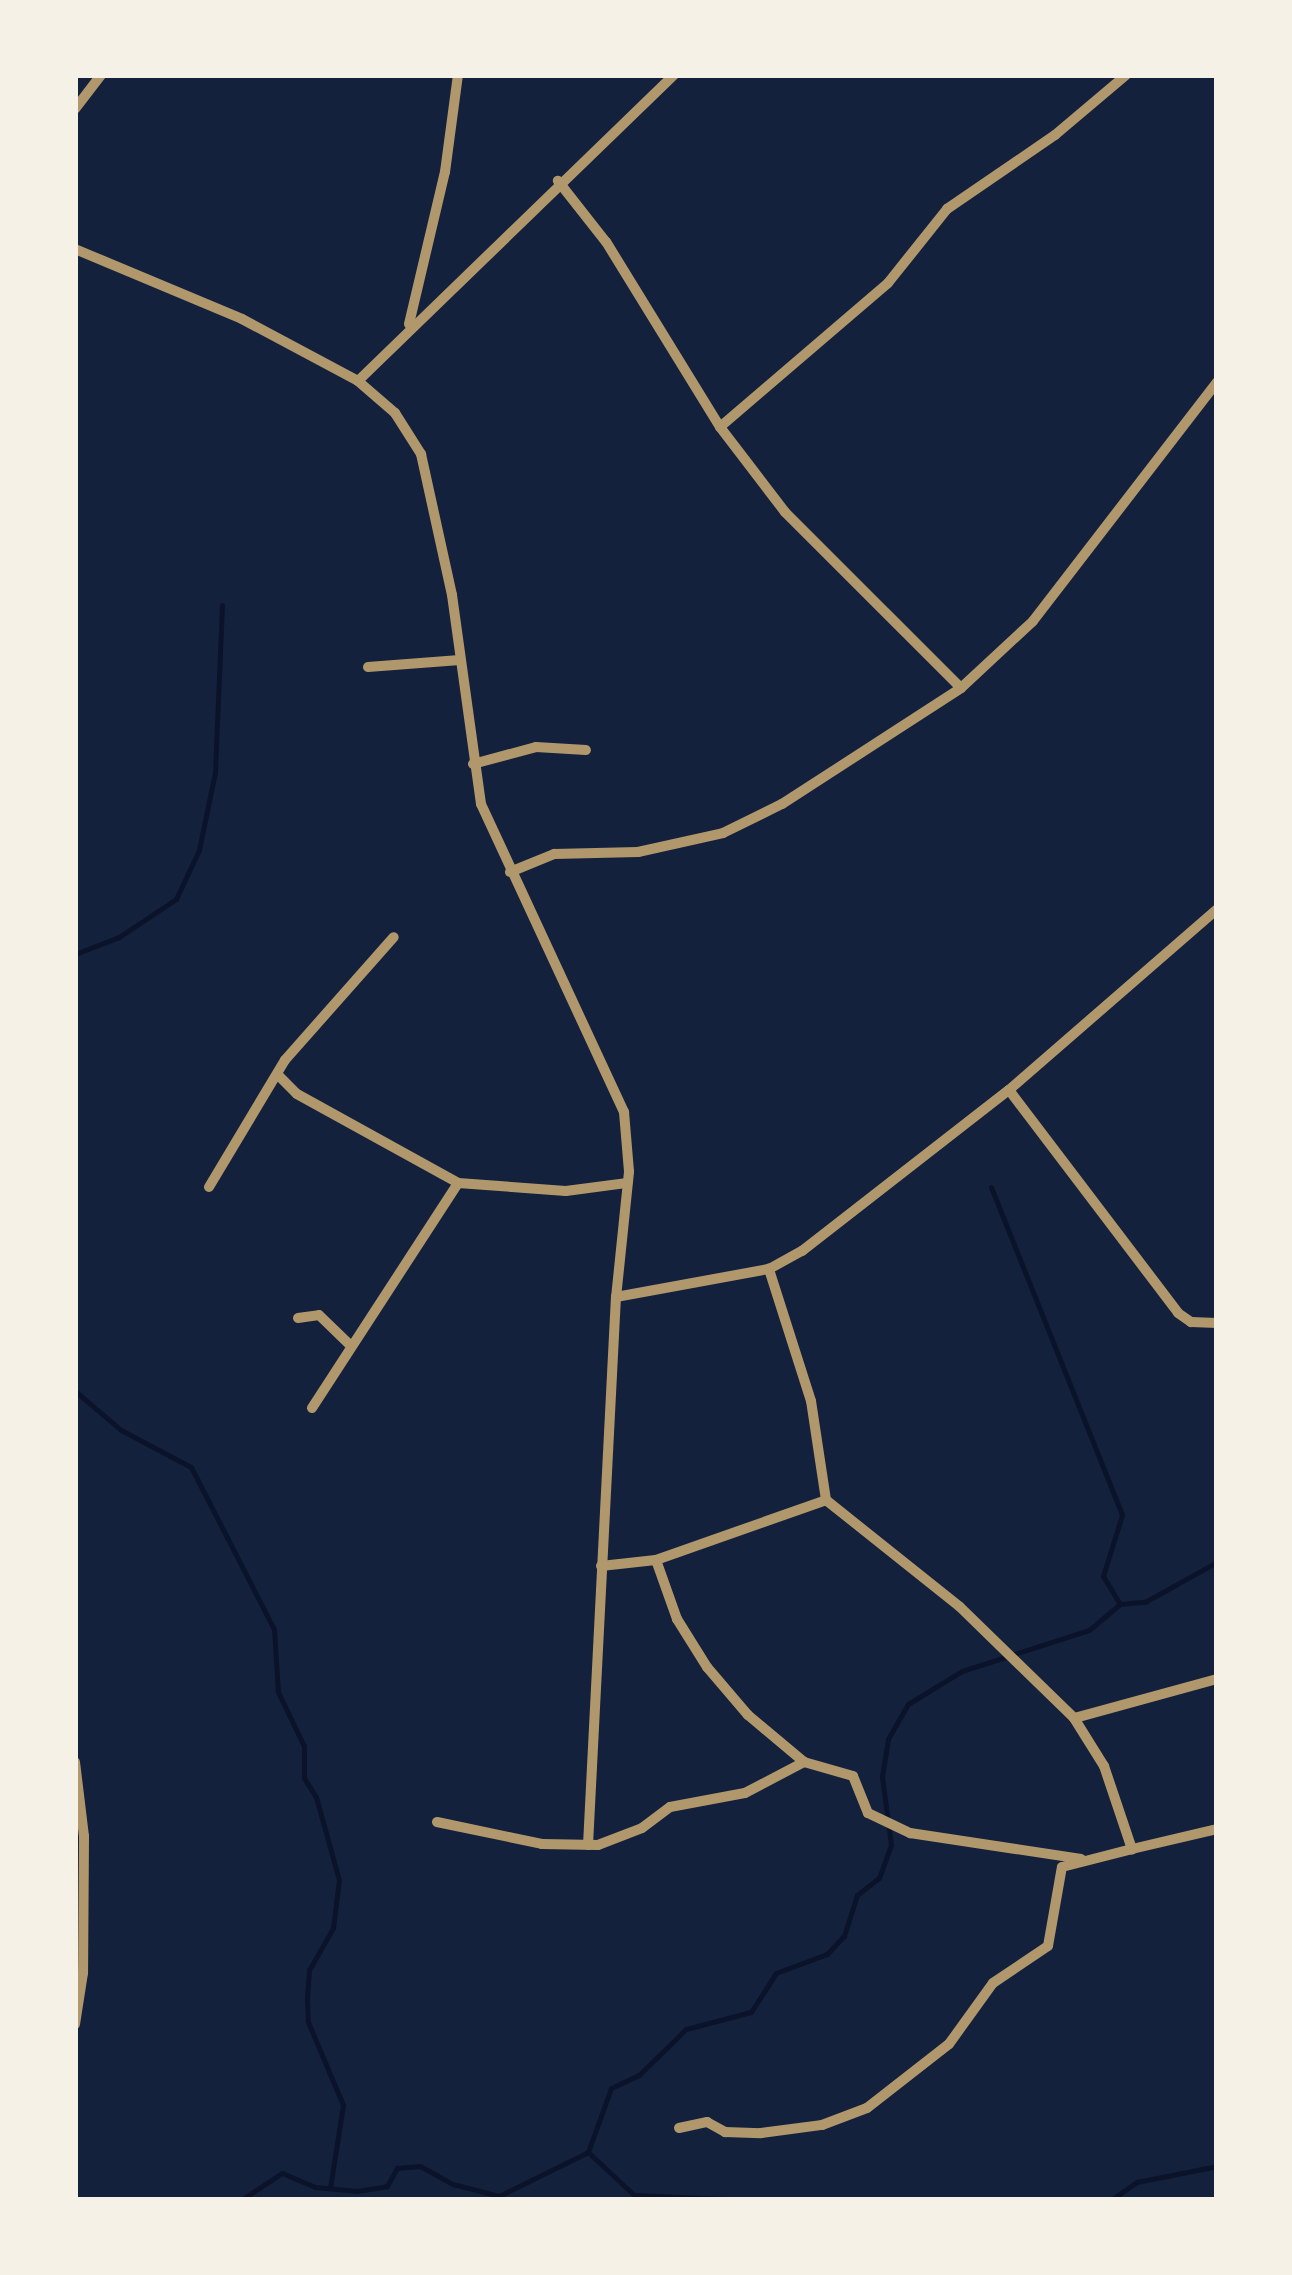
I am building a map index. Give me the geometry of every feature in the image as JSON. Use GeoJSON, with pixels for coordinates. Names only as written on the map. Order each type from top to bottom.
{"type":"FeatureCollection","features":[{"type":"Feature","properties":{"kind":"street"},"geometry":{"type":"LineString","coordinates":[[75,109],[101,75]]}},
{"type":"Feature","properties":{"kind":"street"},"geometry":{"type":"LineString","coordinates":[[408,328],[446,172],[458,75]]}},
{"type":"Feature","properties":{"kind":"street"},"geometry":{"type":"LineString","coordinates":[[358,381],[558,181],[674,75]]}},
{"type":"Feature","properties":{"kind":"street"},"geometry":{"type":"LineString","coordinates":[[720,427],[888,282],[947,210],[1055,135],[1126,75]]}},
{"type":"Feature","properties":{"kind":"street"},"geometry":{"type":"LineString","coordinates":[[558,181],[665,329],[720,427],[785,512],[961,688]]}},
{"type":"Feature","properties":{"kind":"street"},"geometry":{"type":"LineString","coordinates":[[75,249],[242,319],[358,381],[394,413],[420,454],[460,660],[481,804],[624,1112],[627,1182],[616,1297],[588,1846]]}},
{"type":"Feature","properties":{"kind":"street"},"geometry":{"type":"LineString","coordinates":[[510,872],[554,854],[638,852],[724,833],[782,804],[961,688],[1033,621],[1217,382]]}},
{"type":"Feature","properties":{"kind":"street"},"geometry":{"type":"LineString","coordinates":[[368,666],[460,660]]}},
{"type":"Feature","properties":{"kind":"street"},"geometry":{"type":"LineString","coordinates":[[473,764],[536,747],[586,750]]}},
{"type":"Feature","properties":{"kind":"street"},"geometry":{"type":"LineString","coordinates":[[616,1297],[770,1269],[836,1229],[1008,1090],[1217,909]]}},
{"type":"Feature","properties":{"kind":"street"},"geometry":{"type":"LineString","coordinates":[[209,1188],[280,1076],[284,1060],[394,936]]}},
{"type":"Feature","properties":{"kind":"street"},"geometry":{"type":"LineString","coordinates":[[280,1076],[297,1094],[458,1183],[566,1191],[627,1182]]}},
{"type":"Feature","properties":{"kind":"street"},"geometry":{"type":"LineString","coordinates":[[1008,1090],[1178,1313],[1191,1322],[1217,1323]]}},
{"type":"Feature","properties":{"kind":"street"},"geometry":{"type":"LineString","coordinates":[[312,1408],[458,1183]]}},
{"type":"Feature","properties":{"kind":"street"},"geometry":{"type":"LineString","coordinates":[[770,1269],[811,1401],[826,1500],[960,1607],[1074,1718],[1104,1766],[1132,1849]]}},
{"type":"Feature","properties":{"kind":"street"},"geometry":{"type":"LineString","coordinates":[[298,1318],[320,1315],[350,1345]]}},
{"type":"Feature","properties":{"kind":"street"},"geometry":{"type":"LineString","coordinates":[[601,1566],[656,1560],[826,1500]]}},
{"type":"Feature","properties":{"kind":"street"},"geometry":{"type":"LineString","coordinates":[[656,1560],[677,1619],[707,1667],[748,1715],[804,1762],[854,1776],[868,1812],[910,1833],[1082,1859],[1217,1829]]}},
{"type":"Feature","properties":{"kind":"street"},"geometry":{"type":"LineString","coordinates":[[1074,1718],[1217,1679]]}},
{"type":"Feature","properties":{"kind":"street"},"geometry":{"type":"LineString","coordinates":[[75,1762],[84,1836],[82,1985],[75,2024]]}},
{"type":"Feature","properties":{"kind":"street"},"geometry":{"type":"LineString","coordinates":[[437,1822],[467,1832],[588,1846],[642,1828],[670,1807],[745,1793],[804,1762]]}},
{"type":"Feature","properties":{"kind":"street"},"geometry":{"type":"LineString","coordinates":[[679,2128],[707,2122],[725,2132],[761,2134],[822,2125],[867,2108],[949,2044],[993,1983],[1048,1946],[1058,1874],[1082,1859]]}},
{"type":"Feature","properties":{"kind":"waterway"},"geometry":{"type":"LineString","coordinates":[[75,954],[119,937],[176,899],[199,850],[215,772],[222,605]]}},
{"type":"Feature","properties":{"kind":"waterway"},"geometry":{"type":"LineString","coordinates":[[991,1187],[1122,1515],[1103,1576],[1120,1604]]}},
{"type":"Feature","properties":{"kind":"waterway"},"geometry":{"type":"LineString","coordinates":[[75,1391],[121,1430],[191,1467],[274,1629],[278,1692],[304,1746],[304,1778],[316,1797],[339,1880],[333,1928],[309,1970],[307,1997],[308,2022],[343,2105],[330,2188]]}},
{"type":"Feature","properties":{"kind":"waterway"},"geometry":{"type":"LineString","coordinates":[[588,2152],[611,2088],[639,2075],[686,2029],[751,2012],[776,1973],[827,1954],[844,1936],[857,1895],[879,1878],[891,1845],[882,1777],[888,1739],[908,1704],[962,1671],[1089,1630],[1120,1604],[1145,1602],[1217,1562]]}},
{"type":"Feature","properties":{"kind":"waterway"},"geometry":{"type":"LineString","coordinates":[[241,2200],[282,2173],[315,2187],[357,2191],[387,2186],[397,2168],[420,2166],[453,2184],[499,2196],[588,2152],[634,2195],[747,2200]]}},
{"type":"Feature","properties":{"kind":"waterway"},"geometry":{"type":"LineString","coordinates":[[1111,2200],[1137,2182],[1217,2166]]}}]}
